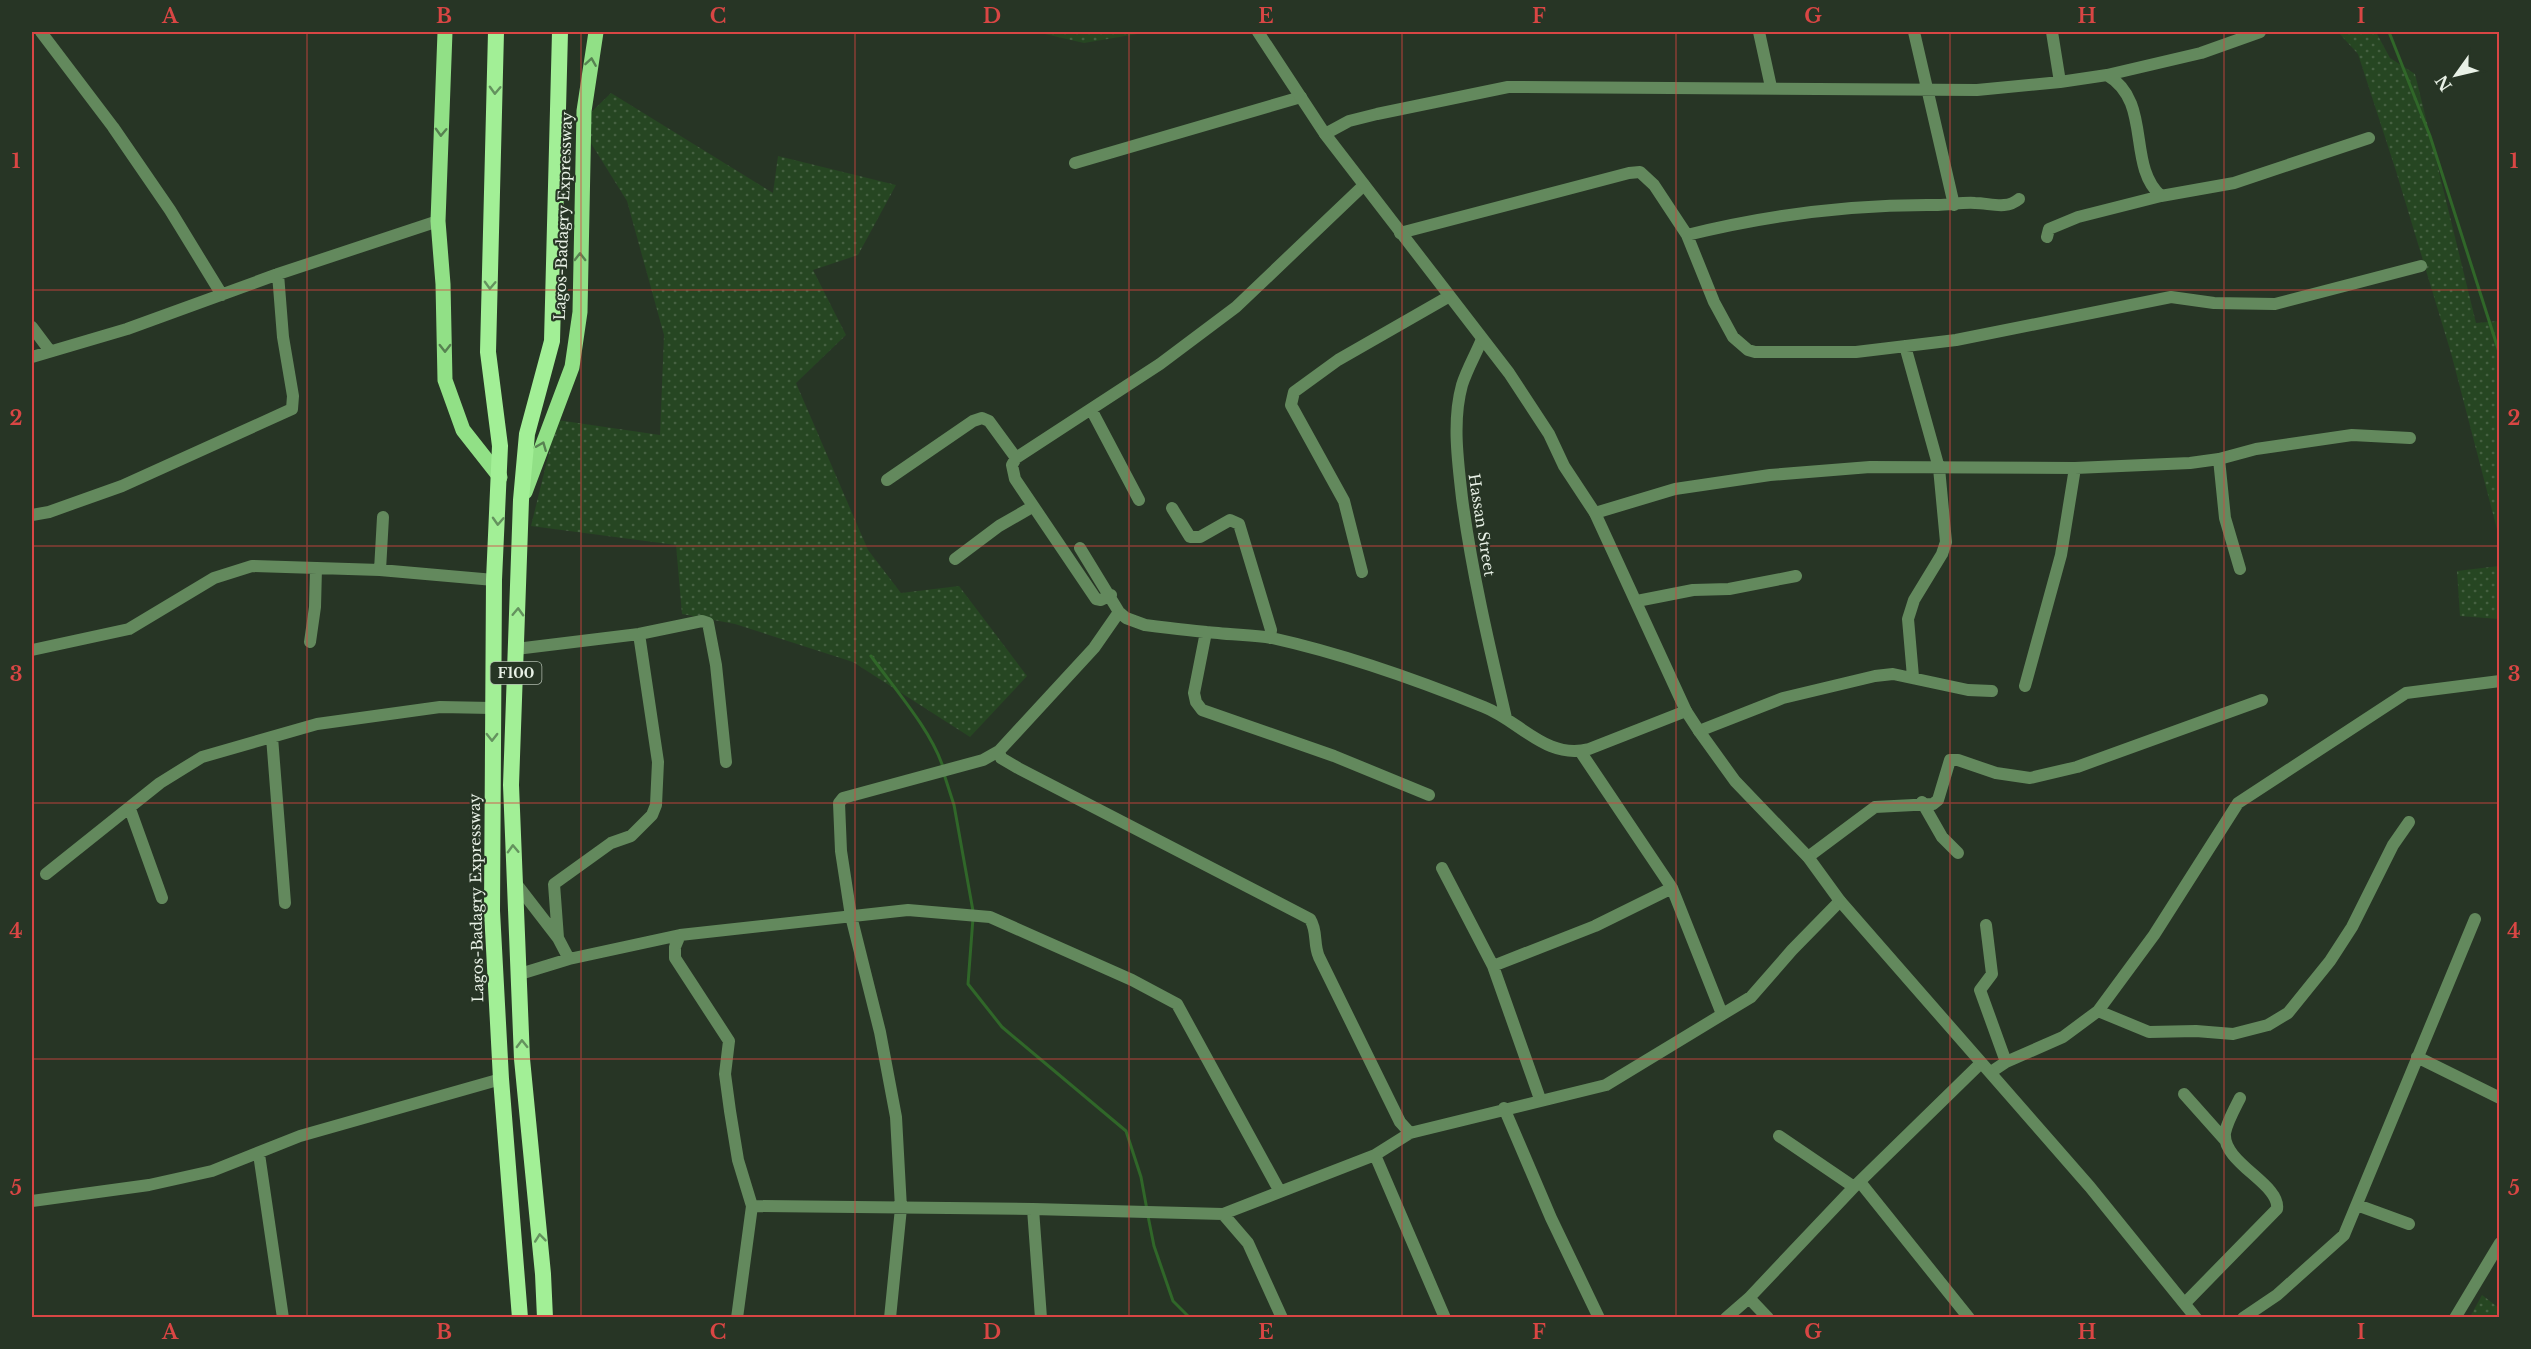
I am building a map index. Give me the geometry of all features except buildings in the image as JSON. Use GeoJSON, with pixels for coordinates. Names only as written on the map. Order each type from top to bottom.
{"type":"FeatureCollection","features":[{"type":"Feature","properties":{"kind":"highway","name":"Lagos-Badagry Expressway"},"geometry":{"type":"LineString","coordinates":[[496,32],[488,352],[500,446],[494,579],[492,923],[501,1079],[520,1317]]}},
{"type":"Feature","properties":{"kind":"highway","name":"Lagos-Badagry Expressway"},"geometry":{"type":"LineString","coordinates":[[545,1317],[543,1274],[522,1059],[512,785],[521,500],[527,434],[552,341],[561,32]]}},
{"type":"Feature","properties":{"kind":"highway"},"geometry":{"type":"LineString","coordinates":[[518,1281],[543,1274]]}},
{"type":"Feature","properties":{"kind":"main road"},"geometry":{"type":"LineString","coordinates":[[445,32],[438,221],[444,294],[445,380],[463,430],[500,477]]}},
{"type":"Feature","properties":{"kind":"main road","name":"Lagos-Badagry Expressway"},"geometry":{"type":"LineString","coordinates":[[521,500],[572,367],[580,312],[584,111],[596,32]]}},
{"type":"Feature","properties":{"kind":"street"},"geometry":{"type":"LineString","coordinates":[[41,32],[119,136],[170,210],[222,295]]}},
{"type":"Feature","properties":{"kind":"street"},"geometry":{"type":"LineString","coordinates":[[1258,32],[1325,134],[1482,339],[1543,424],[1564,466],[1596,513],[1686,711],[1735,781],[1808,857],[1840,902],[1991,1072],[2186,1302],[2196,1317]]}},
{"type":"Feature","properties":{"kind":"street"},"geometry":{"type":"LineString","coordinates":[[1759,32],[1771,87]]}},
{"type":"Feature","properties":{"kind":"street"},"geometry":{"type":"LineString","coordinates":[[1914,32],[1954,205]]}},
{"type":"Feature","properties":{"kind":"street"},"geometry":{"type":"LineString","coordinates":[[2052,32],[2060,82]]}},
{"type":"Feature","properties":{"kind":"street"},"geometry":{"type":"LineString","coordinates":[[1325,134],[1349,121],[1509,87],[1977,90],[2060,82],[2107,75],[2201,53],[2260,32]]}},
{"type":"Feature","properties":{"kind":"street"},"geometry":{"type":"LineString","coordinates":[[2107,75],[2116,81],[2131,101],[2146,175],[2152,188],[2161,196]]}},
{"type":"Feature","properties":{"kind":"street"},"geometry":{"type":"LineString","coordinates":[[1076,163],[1300,97]]}},
{"type":"Feature","properties":{"kind":"street"},"geometry":{"type":"LineString","coordinates":[[2047,237],[2049,229],[2058,224],[2161,196],[2234,183],[2368,138]]}},
{"type":"Feature","properties":{"kind":"street"},"geometry":{"type":"LineString","coordinates":[[1400,233],[1640,172],[1654,185],[1687,235],[1733,338],[1748,350],[1773,353],[1856,352],[1905,346],[2009,330],[2171,297],[2214,303],[2275,304],[2421,266]]}},
{"type":"Feature","properties":{"kind":"street"},"geometry":{"type":"LineString","coordinates":[[1111,595],[1101,600],[1096,599],[1032,507],[1013,471],[1017,458],[1092,411],[1236,307],[1364,185]]}},
{"type":"Feature","properties":{"kind":"street"},"geometry":{"type":"LineString","coordinates":[[1687,235],[1752,220],[1870,208],[1954,205],[1974,202],[1995,206],[2014,203],[2019,199]]}},
{"type":"Feature","properties":{"kind":"street"},"geometry":{"type":"LineString","coordinates":[[32,357],[127,329],[278,274],[438,221]]}},
{"type":"Feature","properties":{"kind":"street"},"geometry":{"type":"LineString","coordinates":[[32,515],[49,512],[122,486],[292,409],[293,396],[283,337],[278,274]]}},
{"type":"Feature","properties":{"kind":"street"},"geometry":{"type":"LineString","coordinates":[[1362,572],[1344,501],[1291,405],[1294,392],[1338,360],[1448,297]]}},
{"type":"Feature","properties":{"kind":"street"},"geometry":{"type":"LineString","coordinates":[[32,327],[50,351]]}},
{"type":"Feature","properties":{"kind":"street","name":"Hassan Street"},"geometry":{"type":"LineString","coordinates":[[1482,339],[1462,385],[1457,421],[1457,460],[1467,537],[1480,608],[1506,718]]}},
{"type":"Feature","properties":{"kind":"street"},"geometry":{"type":"LineString","coordinates":[[1905,346],[1939,468],[1946,542],[1942,554],[1914,600],[1908,619],[1912,677]]}},
{"type":"Feature","properties":{"kind":"street"},"geometry":{"type":"LineString","coordinates":[[1092,411],[1139,500]]}},
{"type":"Feature","properties":{"kind":"street"},"geometry":{"type":"LineString","coordinates":[[887,480],[973,421],[982,418],[989,420],[1017,458]]}},
{"type":"Feature","properties":{"kind":"street"},"geometry":{"type":"LineString","coordinates":[[1596,513],[1675,489],[1770,475],[1870,467],[2075,468],[2219,459],[2256,449],[2352,435],[2410,438]]}},
{"type":"Feature","properties":{"kind":"street"},"geometry":{"type":"LineString","coordinates":[[2219,459],[2225,518],[2241,569]]}},
{"type":"Feature","properties":{"kind":"street"},"geometry":{"type":"LineString","coordinates":[[2025,687],[2061,555],[2075,468]]}},
{"type":"Feature","properties":{"kind":"street"},"geometry":{"type":"LineString","coordinates":[[955,559],[999,526],[1032,507]]}},
{"type":"Feature","properties":{"kind":"street"},"geometry":{"type":"LineString","coordinates":[[1172,508],[1190,537],[1200,537],[1230,520],[1239,524],[1271,630],[1270,638]]}},
{"type":"Feature","properties":{"kind":"street"},"geometry":{"type":"LineString","coordinates":[[380,570],[383,517]]}},
{"type":"Feature","properties":{"kind":"street"},"geometry":{"type":"LineString","coordinates":[[1080,548],[1111,595],[1119,612],[1126,618],[1145,625],[1270,638],[1369,664],[1506,718],[1522,732],[1542,743],[1580,751],[1686,711]]}},
{"type":"Feature","properties":{"kind":"street"},"geometry":{"type":"LineString","coordinates":[[32,650],[129,629],[214,578],[252,566],[380,570],[494,579]]}},
{"type":"Feature","properties":{"kind":"street"},"geometry":{"type":"LineString","coordinates":[[310,642],[315,607],[316,568]]}},
{"type":"Feature","properties":{"kind":"street"},"geometry":{"type":"LineString","coordinates":[[1637,601],[1693,590],[1729,590],[1796,576]]}},
{"type":"Feature","properties":{"kind":"street"},"geometry":{"type":"LineString","coordinates":[[890,1317],[901,1208],[894,1106],[880,1032],[851,916],[841,851],[839,803],[843,798],[983,760],[999,751],[1094,648],[1119,612]]}},
{"type":"Feature","properties":{"kind":"street"},"geometry":{"type":"LineString","coordinates":[[516,649],[639,634],[702,621],[708,623],[714,647],[726,762]]}},
{"type":"Feature","properties":{"kind":"street"},"geometry":{"type":"LineString","coordinates":[[1206,632],[1194,693],[1196,702],[1202,710],[1334,756],[1429,795]]}},
{"type":"Feature","properties":{"kind":"street"},"geometry":{"type":"LineString","coordinates":[[558,938],[554,884],[611,843],[631,836],[652,815],[656,806],[658,762],[639,634]]}},
{"type":"Feature","properties":{"kind":"street"},"geometry":{"type":"LineString","coordinates":[[1699,731],[1783,698],[1875,676],[1893,674],[1968,690],[1992,691]]}},
{"type":"Feature","properties":{"kind":"street"},"geometry":{"type":"LineString","coordinates":[[1991,1072],[2006,1062],[2063,1037],[2098,1011],[2154,935],[2238,803],[2406,693],[2499,681]]}},
{"type":"Feature","properties":{"kind":"street"},"geometry":{"type":"LineString","coordinates":[[1808,857],[1875,807],[1922,802],[1932,804],[1938,800],[1950,760],[1958,760],[2016,777],[2042,776],[2164,736],[2262,700]]}},
{"type":"Feature","properties":{"kind":"street"},"geometry":{"type":"LineString","coordinates":[[46,874],[160,783],[202,757],[317,724],[440,707],[492,708]]}},
{"type":"Feature","properties":{"kind":"street"},"geometry":{"type":"LineString","coordinates":[[273,737],[285,903]]}},
{"type":"Feature","properties":{"kind":"street"},"geometry":{"type":"LineString","coordinates":[[999,751],[1002,758],[1018,768],[1310,919],[1317,932],[1316,949],[1319,957],[1400,1122],[1410,1133]]}},
{"type":"Feature","properties":{"kind":"street"},"geometry":{"type":"LineString","coordinates":[[1580,751],[1672,888],[1722,1014]]}},
{"type":"Feature","properties":{"kind":"street"},"geometry":{"type":"LineString","coordinates":[[1922,802],[1942,837],[1958,853]]}},
{"type":"Feature","properties":{"kind":"street"},"geometry":{"type":"LineString","coordinates":[[130,809],[162,898]]}},
{"type":"Feature","properties":{"kind":"street"},"geometry":{"type":"LineString","coordinates":[[2098,1011],[2149,1032],[2196,1031],[2233,1034],[2268,1025],[2288,1013],[2330,961],[2352,927],[2393,845],[2409,822]]}},
{"type":"Feature","properties":{"kind":"street"},"geometry":{"type":"LineString","coordinates":[[1442,868],[1493,966],[1540,1099]]}},
{"type":"Feature","properties":{"kind":"street"},"geometry":{"type":"LineString","coordinates":[[514,881],[558,938],[569,958]]}},
{"type":"Feature","properties":{"kind":"street"},"geometry":{"type":"LineString","coordinates":[[1493,966],[1595,926],[1672,888]]}},
{"type":"Feature","properties":{"kind":"street"},"geometry":{"type":"LineString","coordinates":[[752,1206],[1223,1214],[1375,1155],[1410,1133],[1540,1099],[1606,1085],[1751,997],[1792,950],[1840,902]]}},
{"type":"Feature","properties":{"kind":"street"},"geometry":{"type":"LineString","coordinates":[[520,974],[569,958],[680,935],[908,910],[990,917],[1132,980],[1177,1004],[1280,1190]]}},
{"type":"Feature","properties":{"kind":"street"},"geometry":{"type":"LineString","coordinates":[[2244,1317],[2277,1295],[2344,1235],[2475,919]]}},
{"type":"Feature","properties":{"kind":"street"},"geometry":{"type":"LineString","coordinates":[[1986,925],[1992,974],[1980,990],[2006,1062]]}},
{"type":"Feature","properties":{"kind":"street"},"geometry":{"type":"LineString","coordinates":[[680,935],[675,947],[675,958],[729,1041],[725,1074],[730,1111],[738,1160],[752,1206],[737,1317]]}},
{"type":"Feature","properties":{"kind":"street"},"geometry":{"type":"LineString","coordinates":[[2417,1057],[2499,1098]]}},
{"type":"Feature","properties":{"kind":"street"},"geometry":{"type":"LineString","coordinates":[[1726,1317],[1749,1299],[1857,1185],[1981,1063]]}},
{"type":"Feature","properties":{"kind":"street"},"geometry":{"type":"LineString","coordinates":[[32,1202],[148,1185],[212,1171],[300,1136],[501,1079]]}},
{"type":"Feature","properties":{"kind":"street"},"geometry":{"type":"LineString","coordinates":[[2184,1094],[2225,1140]]}},
{"type":"Feature","properties":{"kind":"street"},"geometry":{"type":"LineString","coordinates":[[2186,1302],[2277,1209],[2275,1197],[2228,1149],[2225,1131],[2240,1098]]}},
{"type":"Feature","properties":{"kind":"street"},"geometry":{"type":"LineString","coordinates":[[1504,1108],[1551,1218],[1599,1317]]}},
{"type":"Feature","properties":{"kind":"street"},"geometry":{"type":"LineString","coordinates":[[1779,1136],[1857,1185],[1969,1317]]}},
{"type":"Feature","properties":{"kind":"street"},"geometry":{"type":"LineString","coordinates":[[259,1154],[283,1317]]}},
{"type":"Feature","properties":{"kind":"street"},"geometry":{"type":"LineString","coordinates":[[1375,1155],[1445,1317]]}},
{"type":"Feature","properties":{"kind":"street"},"geometry":{"type":"LineString","coordinates":[[2357,1205],[2409,1224]]}},
{"type":"Feature","properties":{"kind":"street"},"geometry":{"type":"LineString","coordinates":[[1033,1209],[1041,1317]]}},
{"type":"Feature","properties":{"kind":"street"},"geometry":{"type":"LineString","coordinates":[[1223,1214],[1248,1243],[1282,1317]]}},
{"type":"Feature","properties":{"kind":"street"},"geometry":{"type":"LineString","coordinates":[[2455,1317],[2499,1243]]}},
{"type":"Feature","properties":{"kind":"street"},"geometry":{"type":"LineString","coordinates":[[1749,1299],[1768,1317]]}},
{"type":"Feature","properties":{"kind":"green space"},"geometry":{"type":"Polygon","coordinates":[[[1036,32],[1149,32],[1084,43],[1036,32]]]}},
{"type":"Feature","properties":{"kind":"green space"},"geometry":{"type":"Polygon","coordinates":[[[2338,32],[2376,32],[2390,58],[2415,74],[2476,323],[2499,321],[2499,537],[2451,353],[2396,171],[2358,54],[2338,32]]]}},
{"type":"Feature","properties":{"kind":"green space"},"geometry":{"type":"Polygon","coordinates":[[[611,93],[773,193],[778,156],[896,185],[858,255],[813,270],[846,335],[796,383],[868,550],[901,593],[959,586],[1027,676],[970,737],[853,662],[735,624],[682,614],[676,545],[531,526],[557,420],[660,435],[664,335],[627,201],[579,124],[611,93]]]}},
{"type":"Feature","properties":{"kind":"green space"},"geometry":{"type":"Polygon","coordinates":[[[2499,566],[2499,619],[2460,616],[2457,571],[2499,566]]]}},
{"type":"Feature","properties":{"kind":"green space"},"geometry":{"type":"Polygon","coordinates":[[[2482,1295],[2499,1308],[2499,1317],[2470,1317],[2482,1295]]]}},
{"type":"Feature","properties":{"kind":"waterway"},"geometry":{"type":"LineString","coordinates":[[2389,32],[2430,136],[2500,355]]}},
{"type":"Feature","properties":{"kind":"waterway"},"geometry":{"type":"LineString","coordinates":[[871,656],[921,724],[943,767]]}},
{"type":"Feature","properties":{"kind":"waterway"},"geometry":{"type":"LineString","coordinates":[[944,774],[954,805],[973,911]]}},
{"type":"Feature","properties":{"kind":"waterway"},"geometry":{"type":"LineString","coordinates":[[973,918],[968,984],[1002,1027],[1126,1131],[1141,1177],[1147,1210]]}},
{"type":"Feature","properties":{"kind":"waterway"},"geometry":{"type":"LineString","coordinates":[[1148,1216],[1154,1246],[1173,1301],[1190,1318]]}}]}
